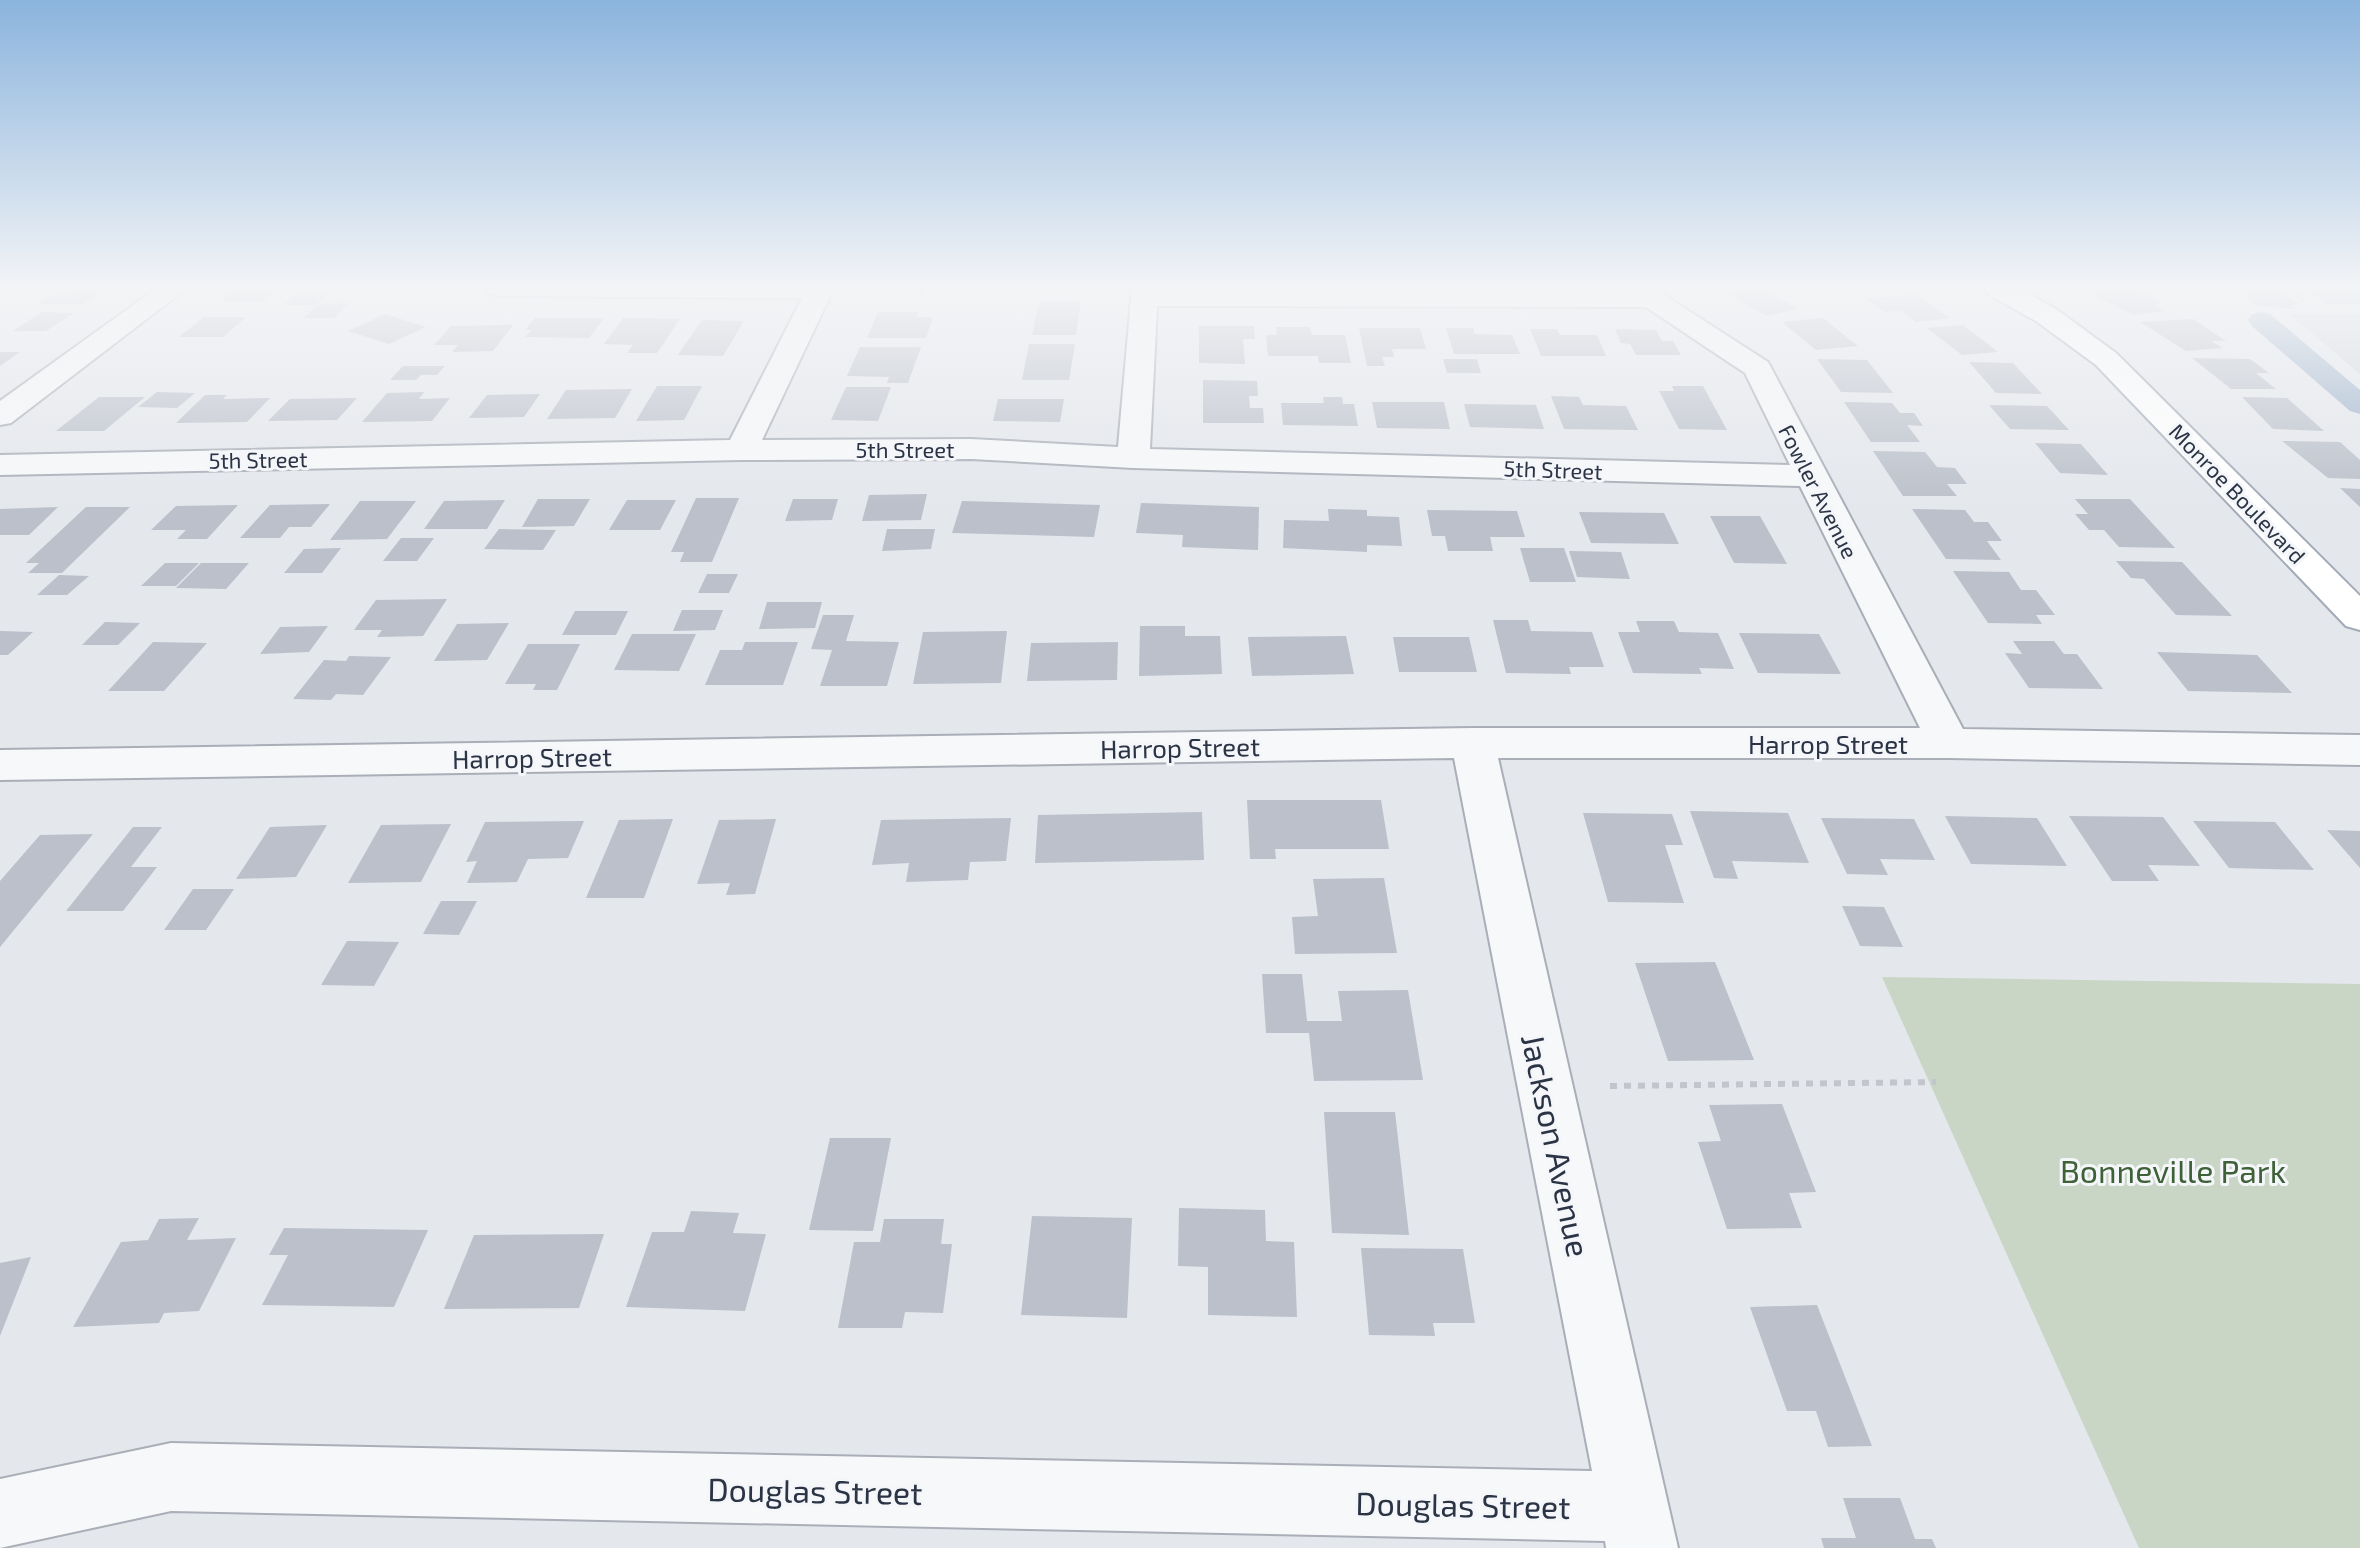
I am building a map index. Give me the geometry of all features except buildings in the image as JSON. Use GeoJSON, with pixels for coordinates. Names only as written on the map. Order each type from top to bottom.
{"type":"FeatureCollection","features":[{"type":"Feature","properties":{"kind":"main road","name":"Monroe Boulevard"},"geometry":{"type":"LineString","coordinates":[[2107,360],[2360,618]]}},
{"type":"Feature","properties":{"kind":"street"},"geometry":{"type":"LineString","coordinates":[[0,416],[76,360]]}},
{"type":"Feature","properties":{"kind":"street"},"geometry":{"type":"LineString","coordinates":[[741,450],[786,360]]}},
{"type":"Feature","properties":{"kind":"street"},"geometry":{"type":"LineString","coordinates":[[1133,458],[1140,360]]}},
{"type":"Feature","properties":{"kind":"street","name":"Fowler Avenue"},"geometry":{"type":"LineString","coordinates":[[1745,360],[1757,368],[1949,743]]}},
{"type":"Feature","properties":{"kind":"street","name":"5th Street"},"geometry":{"type":"LineString","coordinates":[[0,465],[741,450],[971,449],[1133,458],[1811,476]]}},
{"type":"Feature","properties":{"kind":"street","name":"Harrop Street"},"geometry":{"type":"LineString","coordinates":[[0,765],[1473,743],[1949,743],[2360,750]]}},
{"type":"Feature","properties":{"kind":"street","name":"Jackson Avenue"},"geometry":{"type":"LineString","coordinates":[[1473,743],[1638,1528]]}},
{"type":"Feature","properties":{"kind":"street","name":"Douglas Street"},"geometry":{"type":"LineString","coordinates":[[0,1514],[171,1477],[1638,1528]]}},
{"type":"Feature","properties":{"kind":"path"},"geometry":{"type":"LineString","coordinates":[[1610,1086],[1936,1082]]}},
{"type":"Feature","properties":{"kind":"shaded area"},"geometry":{"type":"Polygon","coordinates":[[[2344,360],[2360,360],[2360,374],[2344,360]]]}},
{"type":"Feature","properties":{"kind":"green space","name":"Bonneville Park"},"geometry":{"type":"Polygon","coordinates":[[[1882,977],[2360,984],[2360,1548],[2139,1548],[1882,977]]]}},
{"type":"Feature","properties":{"kind":"waterway"},"geometry":{"type":"LineString","coordinates":[[2308,360],[2360,405]]}}]}
